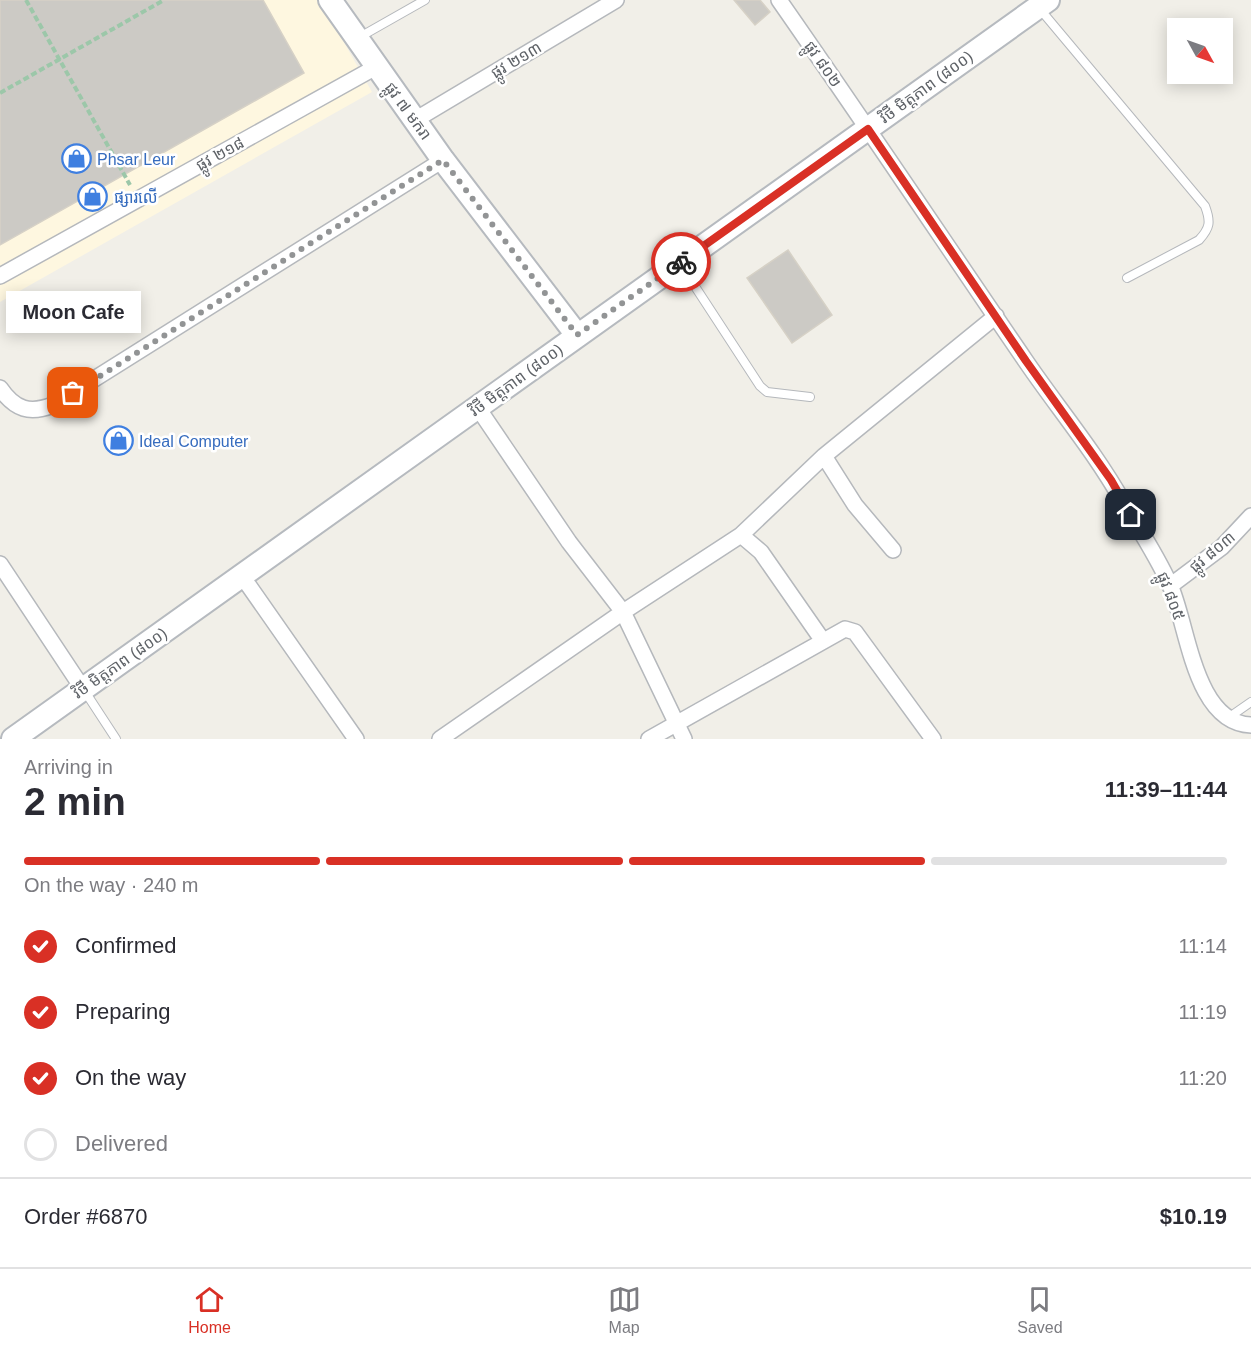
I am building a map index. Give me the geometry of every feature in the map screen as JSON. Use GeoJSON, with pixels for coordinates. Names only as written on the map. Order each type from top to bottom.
{"type":"FeatureCollection","features":[{"type":"Feature","properties":{"kind":"main road","name":"ផ្លូវ ៧ មករា"},"geometry":{"type":"LineString","coordinates":[[330,0],[443,160],[577,335]]}},
{"type":"Feature","properties":{"kind":"main road","name":"វិថី មិត្តភាព (៨០០)"},"geometry":{"type":"LineString","coordinates":[[13,739],[1043,4]]}},
{"type":"Feature","properties":{"kind":"street","name":"ផ្លូវ ២១៣"},"geometry":{"type":"LineString","coordinates":[[415,120],[616,0]]}},
{"type":"Feature","properties":{"kind":"street","name":"ផ្លូវ ៨០២"},"geometry":{"type":"LineString","coordinates":[[778,0],[868,129]]}},
{"type":"Feature","properties":{"kind":"street","name":"ផ្លូវ ២១៨"},"geometry":{"type":"LineString","coordinates":[[0,276],[376,67]]}},
{"type":"Feature","properties":{"kind":"street","name":"ផ្លូវ ៨០៥"},"geometry":{"type":"LineString","coordinates":[[868,129],[1111,480],[1170,586],[1189,650],[1206,693],[1217,710],[1227,718]]}},
{"type":"Feature","properties":{"kind":"street"},"geometry":{"type":"LineString","coordinates":[[0,388],[24,410],[37,411],[54,405],[443,160]]}},
{"type":"Feature","properties":{"kind":"street"},"geometry":{"type":"LineString","coordinates":[[440,739],[623,612],[741,535],[824,456],[996,316]]}},
{"type":"Feature","properties":{"kind":"street"},"geometry":{"type":"LineString","coordinates":[[478,408],[569,542],[623,612],[679,723],[684,739]]}},
{"type":"Feature","properties":{"kind":"street"},"geometry":{"type":"LineString","coordinates":[[824,456],[855,506],[893,550]]}},
{"type":"Feature","properties":{"kind":"street","name":"ផ្លូវ ៨០៣"},"geometry":{"type":"LineString","coordinates":[[1170,586],[1221,547],[1251,516]]}},
{"type":"Feature","properties":{"kind":"street"},"geometry":{"type":"LineString","coordinates":[[741,535],[761,552],[824,641]]}},
{"type":"Feature","properties":{"kind":"street"},"geometry":{"type":"LineString","coordinates":[[0,564],[83,689]]}},
{"type":"Feature","properties":{"kind":"street"},"geometry":{"type":"LineString","coordinates":[[242,576],[356,739]]}},
{"type":"Feature","properties":{"kind":"street"},"geometry":{"type":"LineString","coordinates":[[649,739],[845,629],[855,632],[933,739]]}},
{"type":"Feature","properties":{"kind":"street"},"geometry":{"type":"LineString","coordinates":[[1227,718],[1241,725],[1251,726]]}},
{"type":"Feature","properties":{"kind":"lane"},"geometry":{"type":"LineString","coordinates":[[357,39],[425,0]]}},
{"type":"Feature","properties":{"kind":"lane"},"geometry":{"type":"LineString","coordinates":[[1043,4],[1205,206],[1210,220],[1208,230],[1198,240],[1127,278]]}},
{"type":"Feature","properties":{"kind":"lane"},"geometry":{"type":"LineString","coordinates":[[679,263],[760,386],[767,392],[810,397]]}},
{"type":"Feature","properties":{"kind":"lane"},"geometry":{"type":"LineString","coordinates":[[83,689],[116,739]]}},
{"type":"Feature","properties":{"kind":"lane"},"geometry":{"type":"LineString","coordinates":[[1227,718],[1251,702]]}},
{"type":"Feature","properties":{"kind":"path"},"geometry":{"type":"LineString","coordinates":[[26,0],[138,199]]}},
{"type":"Feature","properties":{"kind":"path"},"geometry":{"type":"LineString","coordinates":[[0,93],[164,0]]}},
{"type":"Feature","properties":{"kind":"shaded area","name":"ផ្សារលើ"},"geometry":{"type":"Polygon","coordinates":[[[0,0],[320,0],[372,92],[0,302],[0,0]]]}},
{"type":"Feature","properties":{"kind":"building","name":"ផ្សារលើ"},"geometry":{"type":"Polygon","coordinates":[[[0,0],[263,0],[304,73],[0,245],[0,0]]]}},
{"type":"Feature","properties":{"kind":"building"},"geometry":{"type":"Polygon","coordinates":[[[734,0],[760,0],[770,12],[755,25],[734,0]]]}},
{"type":"Feature","properties":{"kind":"building"},"geometry":{"type":"Polygon","coordinates":[[[788,250],[832,315],[792,343],[747,278],[788,250]]]}},
{"type":"Feature","properties":{"kind":"way so far"},"geometry":{"type":"LineString","coordinates":[[73,393],[443,160],[577,335],[681,262]]}},
{"type":"Feature","properties":{"kind":"place","name":"Phsar Leur"},"geometry":{"type":"Point","coordinates":[76,159]}},
{"type":"Feature","properties":{"kind":"place","name":"ផ្សារលើ"},"geometry":{"type":"Point","coordinates":[93,197]}},
{"type":"Feature","properties":{"kind":"place","name":"Moon Cafe"},"geometry":{"type":"Point","coordinates":[73,393]}},
{"type":"Feature","properties":{"kind":"place","name":"Ideal Computer"},"geometry":{"type":"Point","coordinates":[118,441]}},
{"type":"Feature","properties":{"kind":"route"},"geometry":{"type":"LineString","coordinates":[[681,262],[868,129],[1026,361],[1111,480],[1131,515]]}}]}
